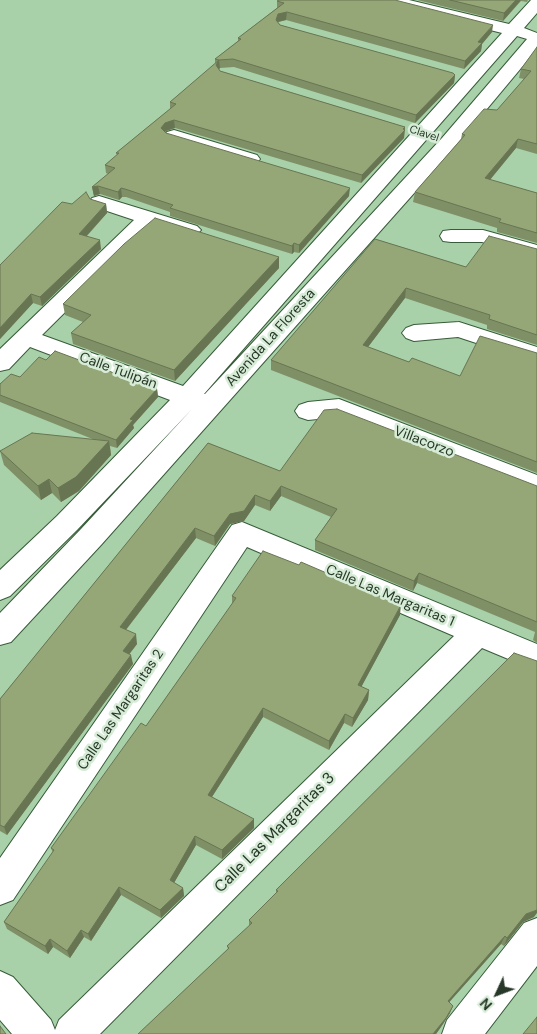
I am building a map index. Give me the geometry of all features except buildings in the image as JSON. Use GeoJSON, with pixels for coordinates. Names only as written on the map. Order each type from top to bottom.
{"type":"FeatureCollection","features":[{"type":"Feature","properties":{"kind":"street"},"geometry":{"type":"LineString","coordinates":[[389,0],[513,29],[537,37]]}},
{"type":"Feature","properties":{"kind":"street","name":"Avenida La Floresta"},"geometry":{"type":"LineString","coordinates":[[0,588],[67,523],[188,396],[293,263],[359,192],[460,76],[513,29],[537,3]]}},
{"type":"Feature","properties":{"kind":"street","name":"Avenida La Floresta"},"geometry":{"type":"LineString","coordinates":[[0,633],[91,537],[449,142],[537,37]]}},
{"type":"Feature","properties":{"kind":"street"},"geometry":{"type":"LineString","coordinates":[[460,76],[496,86]]}},
{"type":"Feature","properties":{"kind":"street","name":"Clavel"},"geometry":{"type":"LineString","coordinates":[[412,130],[449,142]]}},
{"type":"Feature","properties":{"kind":"street"},"geometry":{"type":"LineString","coordinates":[[174,136],[266,164]]}},
{"type":"Feature","properties":{"kind":"street"},"geometry":{"type":"LineString","coordinates":[[359,192],[390,206]]}},
{"type":"Feature","properties":{"kind":"street"},"geometry":{"type":"LineString","coordinates":[[99,202],[212,237]]}},
{"type":"Feature","properties":{"kind":"street"},"geometry":{"type":"LineString","coordinates":[[0,363],[149,217]]}},
{"type":"Feature","properties":{"kind":"street"},"geometry":{"type":"LineString","coordinates":[[452,236],[483,236],[537,252]]}},
{"type":"Feature","properties":{"kind":"street"},"geometry":{"type":"LineString","coordinates":[[293,263],[326,278]]}},
{"type":"Feature","properties":{"kind":"street"},"geometry":{"type":"LineString","coordinates":[[414,333],[459,330],[537,355]]}},
{"type":"Feature","properties":{"kind":"street","name":"Calle Tulipán"},"geometry":{"type":"LineString","coordinates":[[25,337],[188,396],[210,406]]}},
{"type":"Feature","properties":{"kind":"street","name":"Villacorzo"},"geometry":{"type":"LineString","coordinates":[[308,411],[338,408],[537,486]]}},
{"type":"Feature","properties":{"kind":"street"},"geometry":{"type":"LineString","coordinates":[[67,523],[91,537]]}},
{"type":"Feature","properties":{"kind":"street","name":"Calle Las Margaritas 1"},"geometry":{"type":"LineString","coordinates":[[242,533],[537,658]]}},
{"type":"Feature","properties":{"kind":"street","name":"Calle Las Margaritas 2"},"geometry":{"type":"LineString","coordinates":[[0,888],[242,533]]}},
{"type":"Feature","properties":{"kind":"street","name":"Calle Las Margaritas 3"},"geometry":{"type":"LineString","coordinates":[[73,1034],[477,633]]}},
{"type":"Feature","properties":{"kind":"street"},"geometry":{"type":"LineString","coordinates":[[461,1034],[537,936]]}},
{"type":"Feature","properties":{"kind":"street"},"geometry":{"type":"LineString","coordinates":[[0,990],[37,1034]]}}]}
